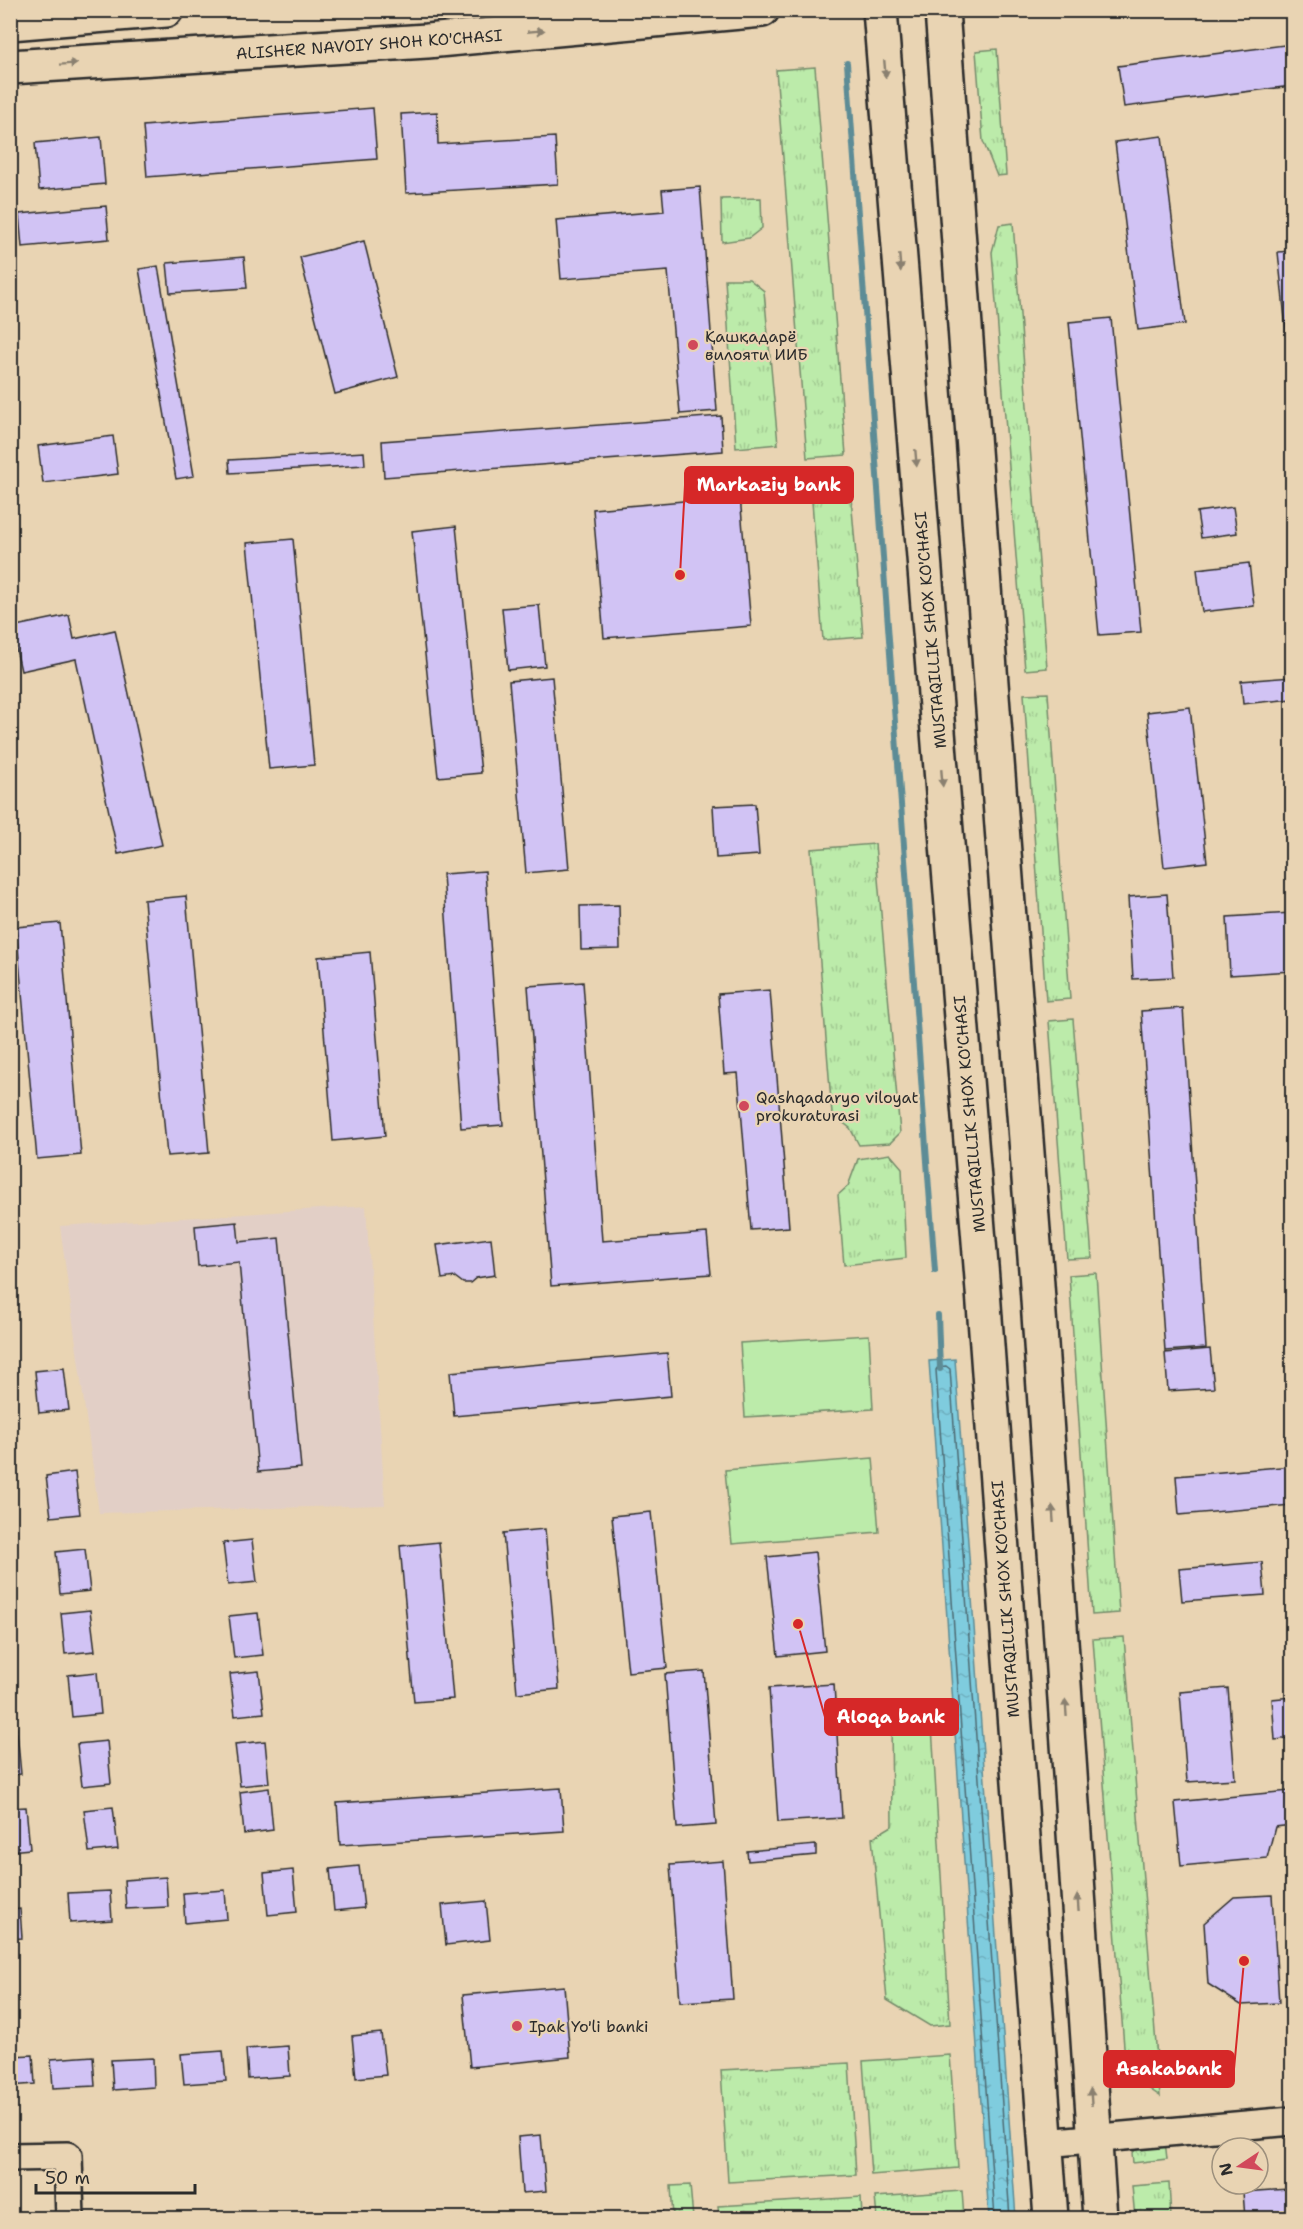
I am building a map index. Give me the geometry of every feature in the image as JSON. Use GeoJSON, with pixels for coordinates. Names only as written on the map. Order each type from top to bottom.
{"type":"FeatureCollection","features":[{"type":"Feature","properties":{"kind":"main road"},"geometry":{"type":"LineString","coordinates":[[10,23],[166,10]]}},
{"type":"Feature","properties":{"kind":"main road","name":"ALISHER NAVOIY SHOH KO'CHASI"},"geometry":{"type":"LineString","coordinates":[[10,67],[427,41],[762,10]]}},
{"type":"Feature","properties":{"kind":"main road","name":"MUSTAQILLIK SHOX KO'CHASI"},"geometry":{"type":"LineString","coordinates":[[880,10],[983,1291],[1051,2218]]}},
{"type":"Feature","properties":{"kind":"main road"},"geometry":{"type":"LineString","coordinates":[[942,10],[1036,1270],[1100,2218]]}},
{"type":"Feature","properties":{"kind":"street"},"geometry":{"type":"LineString","coordinates":[[1045,2143],[1293,2121]]}},
{"type":"Feature","properties":{"kind":"street"},"geometry":{"type":"LineString","coordinates":[[10,2157],[68,2156],[70,2218]]}},
{"type":"Feature","properties":{"kind":"shaded area"},"geometry":{"type":"Polygon","coordinates":[[[366,1206],[385,1505],[99,1513],[60,1226],[366,1206]]]}},
{"type":"Feature","properties":{"kind":"green space"},"geometry":{"type":"Polygon","coordinates":[[[997,49],[1006,175],[997,176],[983,141],[976,51],[997,49]]]}},
{"type":"Feature","properties":{"kind":"green space"},"geometry":{"type":"Polygon","coordinates":[[[815,67],[846,455],[807,458],[776,70],[815,67]]]}},
{"type":"Feature","properties":{"kind":"green space"},"geometry":{"type":"Polygon","coordinates":[[[761,198],[762,228],[749,238],[722,242],[721,199],[761,198]]]}},
{"type":"Feature","properties":{"kind":"green space"},"geometry":{"type":"Polygon","coordinates":[[[1013,223],[1047,668],[1025,670],[992,252],[999,225],[1013,223]]]}},
{"type":"Feature","properties":{"kind":"green space"},"geometry":{"type":"Polygon","coordinates":[[[725,279],[749,279],[764,291],[778,444],[736,448],[725,279]]]}},
{"type":"Feature","properties":{"kind":"green space"},"geometry":{"type":"Polygon","coordinates":[[[850,486],[863,637],[823,640],[811,489],[850,486]]]}},
{"type":"Feature","properties":{"kind":"green space"},"geometry":{"type":"Polygon","coordinates":[[[1048,693],[1070,999],[1046,1001],[1024,694],[1048,693]]]}},
{"type":"Feature","properties":{"kind":"green space"},"geometry":{"type":"Polygon","coordinates":[[[875,844],[900,1133],[890,1143],[859,1145],[850,1128],[832,1114],[811,849],[875,844]]]}},
{"type":"Feature","properties":{"kind":"green space"},"geometry":{"type":"Polygon","coordinates":[[[1073,1019],[1092,1258],[1067,1259],[1049,1021],[1073,1019]]]}},
{"type":"Feature","properties":{"kind":"green space"},"geometry":{"type":"Polygon","coordinates":[[[890,1154],[902,1168],[906,1258],[844,1265],[838,1195],[848,1186],[858,1159],[890,1154]]]}},
{"type":"Feature","properties":{"kind":"green space"},"geometry":{"type":"Polygon","coordinates":[[[1096,1273],[1119,1613],[1092,1615],[1069,1275],[1096,1273]]]}},
{"type":"Feature","properties":{"kind":"green space"},"geometry":{"type":"Polygon","coordinates":[[[869,1335],[873,1409],[745,1417],[740,1343],[869,1335]]]}},
{"type":"Feature","properties":{"kind":"green space"},"geometry":{"type":"Polygon","coordinates":[[[873,1458],[879,1532],[732,1544],[725,1470],[873,1458]]]}},
{"type":"Feature","properties":{"kind":"green space"},"geometry":{"type":"Polygon","coordinates":[[[1124,1637],[1160,2096],[1126,2073],[1093,1639],[1124,1637]]]}},
{"type":"Feature","properties":{"kind":"green space"},"geometry":{"type":"Polygon","coordinates":[[[931,1710],[950,2024],[930,2026],[887,2000],[872,1838],[892,1826],[891,1715],[931,1710]]]}},
{"type":"Feature","properties":{"kind":"green space"},"geometry":{"type":"Polygon","coordinates":[[[950,2055],[958,2168],[871,2175],[863,2061],[950,2055]]]}},
{"type":"Feature","properties":{"kind":"green space"},"geometry":{"type":"Polygon","coordinates":[[[849,2063],[856,2175],[728,2182],[721,2070],[849,2063]]]}},
{"type":"Feature","properties":{"kind":"green space"},"geometry":{"type":"Polygon","coordinates":[[[1165,2141],[1167,2159],[1133,2163],[1132,2153],[1145,2143],[1165,2141]]]}},
{"type":"Feature","properties":{"kind":"green space"},"geometry":{"type":"Polygon","coordinates":[[[1169,2183],[1171,2218],[1135,2218],[1132,2186],[1169,2183]]]}},
{"type":"Feature","properties":{"kind":"green space"},"geometry":{"type":"Polygon","coordinates":[[[690,2185],[693,2218],[673,2218],[671,2186],[690,2185]]]}},
{"type":"Feature","properties":{"kind":"green space"},"geometry":{"type":"Polygon","coordinates":[[[962,2191],[964,2218],[877,2218],[875,2197],[962,2191]]]}},
{"type":"Feature","properties":{"kind":"green space"},"geometry":{"type":"Polygon","coordinates":[[[861,2197],[862,2218],[719,2218],[718,2206],[861,2197]]]}},
{"type":"Feature","properties":{"kind":"water"},"geometry":{"type":"Polygon","coordinates":[[[955,1359],[1016,2218],[989,2218],[929,1361],[955,1359]]]}},
{"type":"Feature","properties":{"kind":"building"},"geometry":{"type":"Polygon","coordinates":[[[1292,44],[1292,86],[1124,107],[1118,66],[1292,44]]]}},
{"type":"Feature","properties":{"kind":"building"},"geometry":{"type":"Polygon","coordinates":[[[373,108],[377,159],[147,177],[143,126],[373,108]]]}},
{"type":"Feature","properties":{"kind":"building"},"geometry":{"type":"Polygon","coordinates":[[[437,112],[438,144],[555,137],[558,184],[406,193],[401,114],[437,112]]]}},
{"type":"Feature","properties":{"kind":"building"},"geometry":{"type":"Polygon","coordinates":[[[1162,136],[1185,324],[1138,330],[1115,142],[1162,136]]]}},
{"type":"Feature","properties":{"kind":"building"},"geometry":{"type":"Polygon","coordinates":[[[101,137],[105,184],[39,190],[35,143],[101,137]]]}},
{"type":"Feature","properties":{"kind":"building","name":"Қашқадарё вилояти ИИБ"},"geometry":{"type":"Polygon","coordinates":[[[700,187],[717,411],[680,414],[668,271],[561,279],[556,220],[664,211],[662,190],[700,187]]]}},
{"type":"Feature","properties":{"kind":"building"},"geometry":{"type":"Polygon","coordinates":[[[106,206],[109,239],[22,247],[19,214],[106,206]]]}},
{"type":"Feature","properties":{"kind":"building"},"geometry":{"type":"Polygon","coordinates":[[[364,241],[398,377],[335,394],[300,257],[364,241]]]}},
{"type":"Feature","properties":{"kind":"building"},"geometry":{"type":"Polygon","coordinates":[[[1292,251],[1292,387],[1278,252],[1292,251]]]}},
{"type":"Feature","properties":{"kind":"building"},"geometry":{"type":"Polygon","coordinates":[[[244,257],[247,288],[170,293],[167,263],[244,257]]]}},
{"type":"Feature","properties":{"kind":"building"},"geometry":{"type":"Polygon","coordinates":[[[158,266],[194,476],[176,479],[139,269],[158,266]]]}},
{"type":"Feature","properties":{"kind":"building"},"geometry":{"type":"Polygon","coordinates":[[[1111,318],[1141,632],[1099,635],[1069,322],[1111,318]]]}},
{"type":"Feature","properties":{"kind":"building"},"geometry":{"type":"Polygon","coordinates":[[[721,416],[723,451],[384,477],[382,441],[721,416]]]}},
{"type":"Feature","properties":{"kind":"building"},"geometry":{"type":"Polygon","coordinates":[[[113,436],[118,474],[43,483],[38,446],[113,436]]]}},
{"type":"Feature","properties":{"kind":"building"},"geometry":{"type":"Polygon","coordinates":[[[364,452],[365,465],[230,473],[229,460],[364,452]]]}},
{"type":"Feature","properties":{"kind":"building"},"geometry":{"type":"Polygon","coordinates":[[[740,496],[751,626],[604,638],[593,509],[740,496]]]}},
{"type":"Feature","properties":{"kind":"building"},"geometry":{"type":"Polygon","coordinates":[[[1233,507],[1237,533],[1201,538],[1197,512],[1233,507]]]}},
{"type":"Feature","properties":{"kind":"building"},"geometry":{"type":"Polygon","coordinates":[[[456,526],[481,773],[438,777],[412,531],[456,526]]]}},
{"type":"Feature","properties":{"kind":"building"},"geometry":{"type":"Polygon","coordinates":[[[293,539],[314,765],[269,769],[247,543],[293,539]]]}},
{"type":"Feature","properties":{"kind":"building"},"geometry":{"type":"Polygon","coordinates":[[[1249,563],[1254,606],[1202,612],[1197,569],[1249,563]]]}},
{"type":"Feature","properties":{"kind":"building"},"geometry":{"type":"Polygon","coordinates":[[[1288,567],[1292,567],[1292,590],[1291,590],[1288,567]]]}},
{"type":"Feature","properties":{"kind":"building"},"geometry":{"type":"Polygon","coordinates":[[[539,605],[545,666],[508,670],[502,608],[539,605]]]}},
{"type":"Feature","properties":{"kind":"building"},"geometry":{"type":"Polygon","coordinates":[[[69,615],[74,639],[115,630],[162,845],[118,854],[76,659],[21,671],[11,627],[69,615]]]}},
{"type":"Feature","properties":{"kind":"building"},"geometry":{"type":"Polygon","coordinates":[[[552,677],[569,869],[526,873],[509,681],[552,677]]]}},
{"type":"Feature","properties":{"kind":"building"},"geometry":{"type":"Polygon","coordinates":[[[1292,677],[1292,699],[1243,704],[1241,681],[1292,677]]]}},
{"type":"Feature","properties":{"kind":"building"},"geometry":{"type":"Polygon","coordinates":[[[1190,707],[1207,862],[1164,867],[1147,712],[1190,707]]]}},
{"type":"Feature","properties":{"kind":"building"},"geometry":{"type":"Polygon","coordinates":[[[755,804],[759,855],[716,858],[713,806],[755,804]]]}},
{"type":"Feature","properties":{"kind":"building"},"geometry":{"type":"Polygon","coordinates":[[[485,871],[503,1125],[461,1128],[443,874],[485,871]]]}},
{"type":"Feature","properties":{"kind":"building"},"geometry":{"type":"Polygon","coordinates":[[[1167,894],[1173,977],[1133,979],[1128,897],[1167,894]]]}},
{"type":"Feature","properties":{"kind":"building"},"geometry":{"type":"Polygon","coordinates":[[[186,896],[209,1153],[167,1156],[144,900],[186,896]]]}},
{"type":"Feature","properties":{"kind":"building"},"geometry":{"type":"Polygon","coordinates":[[[619,905],[620,949],[581,950],[580,906],[619,905]]]}},
{"type":"Feature","properties":{"kind":"building"},"geometry":{"type":"Polygon","coordinates":[[[1292,913],[1292,971],[1230,975],[1227,917],[1292,913]]]}},
{"type":"Feature","properties":{"kind":"building"},"geometry":{"type":"Polygon","coordinates":[[[60,923],[81,1155],[37,1159],[16,927],[60,923]]]}},
{"type":"Feature","properties":{"kind":"building"},"geometry":{"type":"Polygon","coordinates":[[[370,952],[385,1136],[333,1141],[318,957],[370,952]]]}},
{"type":"Feature","properties":{"kind":"building"},"geometry":{"type":"Polygon","coordinates":[[[583,982],[602,1241],[707,1233],[711,1274],[551,1286],[528,986],[583,982]]]}},
{"type":"Feature","properties":{"kind":"building"},"geometry":{"type":"Polygon","coordinates":[[[770,990],[789,1227],[751,1230],[738,1073],[724,1074],[718,994],[770,990]]]}},
{"type":"Feature","properties":{"kind":"building"},"geometry":{"type":"Polygon","coordinates":[[[1183,1008],[1206,1348],[1165,1351],[1141,1011],[1183,1008]]]}},
{"type":"Feature","properties":{"kind":"building"},"geometry":{"type":"Polygon","coordinates":[[[237,1222],[239,1242],[279,1238],[301,1468],[258,1472],[239,1262],[198,1266],[195,1226],[237,1222]]]}},
{"type":"Feature","properties":{"kind":"building"},"geometry":{"type":"Polygon","coordinates":[[[491,1238],[495,1275],[476,1278],[470,1283],[463,1283],[455,1277],[442,1279],[437,1245],[491,1238]]]}},
{"type":"Feature","properties":{"kind":"building"},"geometry":{"type":"Polygon","coordinates":[[[1210,1349],[1214,1388],[1168,1391],[1165,1353],[1210,1349]]]}},
{"type":"Feature","properties":{"kind":"building"},"geometry":{"type":"Polygon","coordinates":[[[667,1353],[671,1396],[454,1416],[450,1372],[667,1353]]]}},
{"type":"Feature","properties":{"kind":"building"},"geometry":{"type":"Polygon","coordinates":[[[64,1368],[69,1410],[39,1413],[35,1371],[64,1368]]]}},
{"type":"Feature","properties":{"kind":"building"},"geometry":{"type":"Polygon","coordinates":[[[1292,1466],[1292,1505],[1179,1515],[1176,1476],[1292,1466]]]}},
{"type":"Feature","properties":{"kind":"building"},"geometry":{"type":"Polygon","coordinates":[[[75,1472],[80,1514],[51,1517],[46,1476],[75,1472]]]}},
{"type":"Feature","properties":{"kind":"building"},"geometry":{"type":"Polygon","coordinates":[[[651,1512],[667,1668],[628,1672],[612,1516],[651,1512]]]}},
{"type":"Feature","properties":{"kind":"building"},"geometry":{"type":"Polygon","coordinates":[[[545,1529],[559,1689],[517,1693],[503,1533],[545,1529]]]}},
{"type":"Feature","properties":{"kind":"building"},"geometry":{"type":"Polygon","coordinates":[[[252,1540],[257,1582],[228,1585],[223,1543],[252,1540]]]}},
{"type":"Feature","properties":{"kind":"building"},"geometry":{"type":"Polygon","coordinates":[[[439,1542],[453,1699],[414,1702],[400,1546],[439,1542]]]}},
{"type":"Feature","properties":{"kind":"building"},"geometry":{"type":"Polygon","coordinates":[[[85,1549],[90,1591],[60,1594],[56,1552],[85,1549]]]}},
{"type":"Feature","properties":{"kind":"building"},"geometry":{"type":"Polygon","coordinates":[[[815,1552],[825,1651],[778,1656],[767,1557],[815,1552]]]}},
{"type":"Feature","properties":{"kind":"building"},"geometry":{"type":"Polygon","coordinates":[[[1262,1562],[1265,1595],[1182,1601],[1179,1569],[1262,1562]]]}},
{"type":"Feature","properties":{"kind":"building"},"geometry":{"type":"Polygon","coordinates":[[[90,1610],[95,1651],[65,1654],[61,1613],[90,1610]]]}},
{"type":"Feature","properties":{"kind":"building"},"geometry":{"type":"Polygon","coordinates":[[[258,1613],[263,1655],[234,1658],[229,1616],[258,1613]]]}},
{"type":"Feature","properties":{"kind":"building"},"geometry":{"type":"Polygon","coordinates":[[[259,1671],[264,1713],[235,1716],[230,1674],[259,1671]]]}},
{"type":"Feature","properties":{"kind":"building"},"geometry":{"type":"Polygon","coordinates":[[[704,1671],[716,1825],[677,1828],[665,1674],[704,1671]]]}},
{"type":"Feature","properties":{"kind":"building"},"geometry":{"type":"Polygon","coordinates":[[[97,1672],[101,1714],[72,1717],[68,1675],[97,1672]]]}},
{"type":"Feature","properties":{"kind":"building"},"geometry":{"type":"Polygon","coordinates":[[[834,1684],[842,1818],[778,1822],[769,1688],[834,1684]]]}},
{"type":"Feature","properties":{"kind":"building"},"geometry":{"type":"Polygon","coordinates":[[[10,1688],[12,1688],[17,1730],[10,1731],[10,1688]]]}},
{"type":"Feature","properties":{"kind":"building"},"geometry":{"type":"Polygon","coordinates":[[[1228,1688],[1235,1779],[1187,1782],[1180,1692],[1228,1688]]]}},
{"type":"Feature","properties":{"kind":"building"},"geometry":{"type":"Polygon","coordinates":[[[1292,1697],[1292,1738],[1275,1740],[1272,1699],[1292,1697]]]}},
{"type":"Feature","properties":{"kind":"building"},"geometry":{"type":"Polygon","coordinates":[[[17,1732],[21,1774],[10,1775],[10,1733],[17,1732]]]}},
{"type":"Feature","properties":{"kind":"building"},"geometry":{"type":"Polygon","coordinates":[[[107,1741],[111,1783],[82,1786],[77,1744],[107,1741]]]}},
{"type":"Feature","properties":{"kind":"building"},"geometry":{"type":"Polygon","coordinates":[[[265,1741],[269,1783],[240,1786],[235,1744],[265,1741]]]}},
{"type":"Feature","properties":{"kind":"building"},"geometry":{"type":"Polygon","coordinates":[[[269,1788],[273,1830],[244,1834],[240,1792],[269,1788]]]}},
{"type":"Feature","properties":{"kind":"building"},"geometry":{"type":"Polygon","coordinates":[[[561,1788],[564,1831],[340,1845],[337,1803],[561,1788]]]}},
{"type":"Feature","properties":{"kind":"building"},"geometry":{"type":"Polygon","coordinates":[[[1290,1791],[1292,1825],[1275,1827],[1267,1858],[1181,1866],[1175,1802],[1290,1791]]]}},
{"type":"Feature","properties":{"kind":"building"},"geometry":{"type":"Polygon","coordinates":[[[26,1807],[30,1849],[10,1851],[10,1808],[26,1807]]]}},
{"type":"Feature","properties":{"kind":"building"},"geometry":{"type":"Polygon","coordinates":[[[113,1807],[118,1849],[89,1852],[84,1810],[113,1807]]]}},
{"type":"Feature","properties":{"kind":"building"},"geometry":{"type":"Polygon","coordinates":[[[816,1845],[816,1855],[748,1861],[747,1851],[816,1845]]]}},
{"type":"Feature","properties":{"kind":"building"},"geometry":{"type":"Polygon","coordinates":[[[723,1861],[733,1999],[680,2002],[670,1865],[723,1861]]]}},
{"type":"Feature","properties":{"kind":"building"},"geometry":{"type":"Polygon","coordinates":[[[359,1866],[364,1908],[334,1911],[330,1869],[359,1866]]]}},
{"type":"Feature","properties":{"kind":"building"},"geometry":{"type":"Polygon","coordinates":[[[293,1870],[297,1912],[268,1915],[264,1873],[293,1870]]]}},
{"type":"Feature","properties":{"kind":"building"},"geometry":{"type":"Polygon","coordinates":[[[166,1877],[168,1907],[126,1909],[124,1880],[166,1877]]]}},
{"type":"Feature","properties":{"kind":"building"},"geometry":{"type":"Polygon","coordinates":[[[225,1890],[227,1919],[185,1923],[183,1893],[225,1890]]]}},
{"type":"Feature","properties":{"kind":"building"},"geometry":{"type":"Polygon","coordinates":[[[110,1891],[112,1920],[70,1923],[68,1893],[110,1891]]]}},
{"type":"Feature","properties":{"kind":"building"},"geometry":{"type":"Polygon","coordinates":[[[1272,1895],[1279,2003],[1241,2005],[1208,1984],[1204,1923],[1234,1897],[1272,1895]]]}},
{"type":"Feature","properties":{"kind":"building"},"geometry":{"type":"Polygon","coordinates":[[[486,1901],[490,1940],[446,1945],[442,1905],[486,1901]]]}},
{"type":"Feature","properties":{"kind":"building"},"geometry":{"type":"Polygon","coordinates":[[[20,1909],[22,1938],[10,1939],[10,1910],[20,1909]]]}},
{"type":"Feature","properties":{"kind":"building","name":"Ipak Yo'li banki"},"geometry":{"type":"Polygon","coordinates":[[[564,1986],[570,2057],[470,2067],[463,1995],[564,1986]]]}},
{"type":"Feature","properties":{"kind":"building"},"geometry":{"type":"Polygon","coordinates":[[[381,2033],[386,2075],[356,2078],[352,2036],[381,2033]]]}},
{"type":"Feature","properties":{"kind":"building"},"geometry":{"type":"Polygon","coordinates":[[[288,2046],[290,2076],[248,2079],[246,2049],[288,2046]]]}},
{"type":"Feature","properties":{"kind":"building"},"geometry":{"type":"Polygon","coordinates":[[[223,2051],[226,2081],[184,2084],[181,2054],[223,2051]]]}},
{"type":"Feature","properties":{"kind":"building"},"geometry":{"type":"Polygon","coordinates":[[[33,2055],[35,2084],[10,2086],[10,2056],[33,2055]]]}},
{"type":"Feature","properties":{"kind":"building"},"geometry":{"type":"Polygon","coordinates":[[[93,2056],[95,2086],[53,2088],[51,2059],[93,2056]]]}},
{"type":"Feature","properties":{"kind":"building"},"geometry":{"type":"Polygon","coordinates":[[[153,2058],[154,2087],[113,2090],[111,2060],[153,2058]]]}},
{"type":"Feature","properties":{"kind":"building"},"geometry":{"type":"Polygon","coordinates":[[[541,2135],[546,2191],[522,2193],[518,2137],[541,2135]]]}},
{"type":"Feature","properties":{"kind":"building"},"geometry":{"type":"Polygon","coordinates":[[[1288,2189],[1290,2218],[1245,2218],[1243,2196],[1270,2196],[1270,2190],[1288,2189]]]}},
{"type":"Feature","properties":{"kind":"building"},"geometry":{"type":"Polygon","coordinates":[[[663,2211],[664,2218],[618,2218],[618,2214],[663,2211]]]}},
{"type":"Feature","properties":{"kind":"waterway"},"geometry":{"type":"LineString","coordinates":[[847,63],[935,1271]]}},
{"type":"Feature","properties":{"kind":"waterway"},"geometry":{"type":"LineString","coordinates":[[938,1315],[940,1369]]}},
{"type":"Feature","properties":{"kind":"place","name":"Қашқадарё вилояти ИИБ"},"geometry":{"type":"Point","coordinates":[693,345]}},
{"type":"Feature","properties":{"kind":"place","name":"Markaziy bank"},"geometry":{"type":"Point","coordinates":[680,575]}},
{"type":"Feature","properties":{"kind":"place","name":"Qashqadaryo viloyat prokuraturasi"},"geometry":{"type":"Point","coordinates":[744,1106]}},
{"type":"Feature","properties":{"kind":"place","name":"Aloqa bank"},"geometry":{"type":"Point","coordinates":[798,1624]}},
{"type":"Feature","properties":{"kind":"place","name":"Asakabank"},"geometry":{"type":"Point","coordinates":[1244,1961]}},
{"type":"Feature","properties":{"kind":"place","name":"Ipak Yo'li banki"},"geometry":{"type":"Point","coordinates":[517,2026]}}]}
